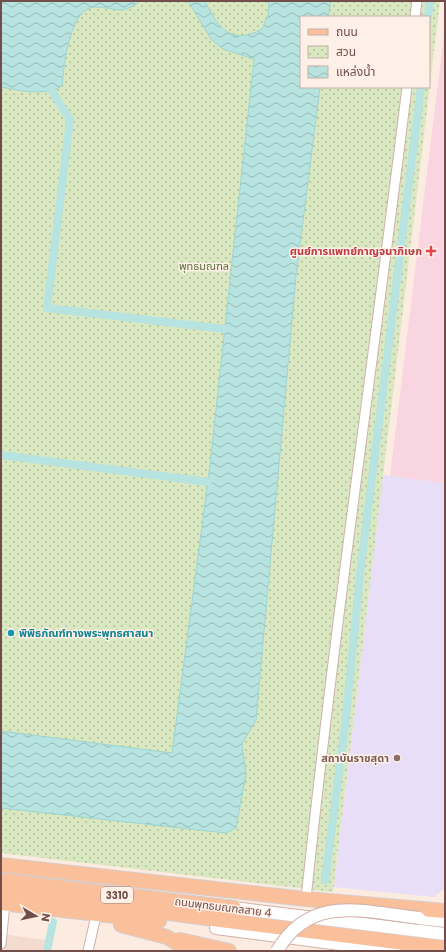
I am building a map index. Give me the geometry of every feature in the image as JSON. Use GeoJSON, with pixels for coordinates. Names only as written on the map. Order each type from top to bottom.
{"type":"FeatureCollection","features":[{"type":"Feature","properties":{"kind":"main road"},"geometry":{"type":"LineString","coordinates":[[1,865],[306,899],[445,911]]}},
{"type":"Feature","properties":{"kind":"main road","name":"ถนนพุทธมณฑลสาย 4"},"geometry":{"type":"LineString","coordinates":[[1,881],[226,919],[394,951]]}},
{"type":"Feature","properties":{"kind":"main road"},"geometry":{"type":"LineString","coordinates":[[2,899],[226,919],[445,948]]}},
{"type":"Feature","properties":{"kind":"main road","name":"ถนนพุทธมณฑลสาย 4"},"geometry":{"type":"LineString","coordinates":[[2,899],[76,913],[226,919],[445,934]]}},
{"type":"Feature","properties":{"kind":"main road"},"geometry":{"type":"LineString","coordinates":[[277,951],[282,943],[303,922],[317,914],[334,910],[445,921]]}},
{"type":"Feature","properties":{"kind":"main road"},"geometry":{"type":"LineString","coordinates":[[76,913],[95,920],[129,926],[167,937],[229,951]]}},
{"type":"Feature","properties":{"kind":"main road"},"geometry":{"type":"LineString","coordinates":[[167,937],[190,951]]}},
{"type":"Feature","properties":{"kind":"street"},"geometry":{"type":"LineString","coordinates":[[416,16],[417,1]]}},
{"type":"Feature","properties":{"kind":"street"},"geometry":{"type":"LineString","coordinates":[[306,899],[349,527],[376,342],[407,88]]}},
{"type":"Feature","properties":{"kind":"street"},"geometry":{"type":"LineString","coordinates":[[1,944],[2,899]]}},
{"type":"Feature","properties":{"kind":"street"},"geometry":{"type":"LineString","coordinates":[[88,951],[95,920]]}},
{"type":"Feature","properties":{"kind":"shaded area","name":"ศูนย์การแพทย์กาญจนาภิเษก"},"geometry":{"type":"Polygon","coordinates":[[[445,26],[445,483],[390,476],[445,26]]]}},
{"type":"Feature","properties":{"kind":"shaded area","name":"สถาบันราชสุดา"},"geometry":{"type":"Polygon","coordinates":[[[383,475],[445,483],[445,888],[434,897],[334,887],[383,475]]]}},
{"type":"Feature","properties":{"kind":"shaded area"},"geometry":{"type":"Polygon","coordinates":[[[1,934],[45,940],[44,951],[1,951],[1,934]]]}},
{"type":"Feature","properties":{"kind":"green space","name":"พุทธมณฑล"},"geometry":{"type":"Polygon","coordinates":[[[1,1],[440,1],[430,84],[430,16],[300,16],[300,88],[430,88],[333,892],[1,853],[1,1]]]}},
{"type":"Feature","properties":{"kind":"water"},"geometry":{"type":"Polygon","coordinates":[[[1,1],[140,1],[134,6],[123,10],[97,7],[88,9],[80,16],[74,26],[64,65],[62,86],[48,91],[32,92],[1,87],[1,1]]]}},
{"type":"Feature","properties":{"kind":"water"},"geometry":{"type":"Polygon","coordinates":[[[188,1],[205,1],[215,19],[227,32],[242,36],[262,29],[268,15],[269,1],[331,1],[328,16],[300,16],[300,88],[320,88],[296,276],[256,720],[242,744],[246,774],[236,828],[226,833],[1,808],[1,731],[172,753],[210,465],[254,59],[223,49],[211,39],[188,1]]]}},
{"type":"Feature","properties":{"kind":"waterway"},"geometry":{"type":"LineString","coordinates":[[428,16],[430,1]]}},
{"type":"Feature","properties":{"kind":"waterway"},"geometry":{"type":"LineString","coordinates":[[325,880],[345,726],[361,566],[421,88]]}},
{"type":"Feature","properties":{"kind":"waterway"},"geometry":{"type":"LineString","coordinates":[[52,91],[70,120],[47,308],[225,329]]}},
{"type":"Feature","properties":{"kind":"waterway"},"geometry":{"type":"LineString","coordinates":[[1,455],[208,482]]}},
{"type":"Feature","properties":{"kind":"waterway"},"geometry":{"type":"LineString","coordinates":[[47,951],[53,922]]}},
{"type":"Feature","properties":{"kind":"place","name":"ศูนย์การแพทย์กาญจนาภิเษก"},"geometry":{"type":"Point","coordinates":[431,251]}},
{"type":"Feature","properties":{"kind":"place","name":"พิพิธภัณฑ์ทางพระพุทธศาสนา"},"geometry":{"type":"Point","coordinates":[11,633]}},
{"type":"Feature","properties":{"kind":"place","name":"สถาบันราชสุดา"},"geometry":{"type":"Point","coordinates":[397,758]}}]}
